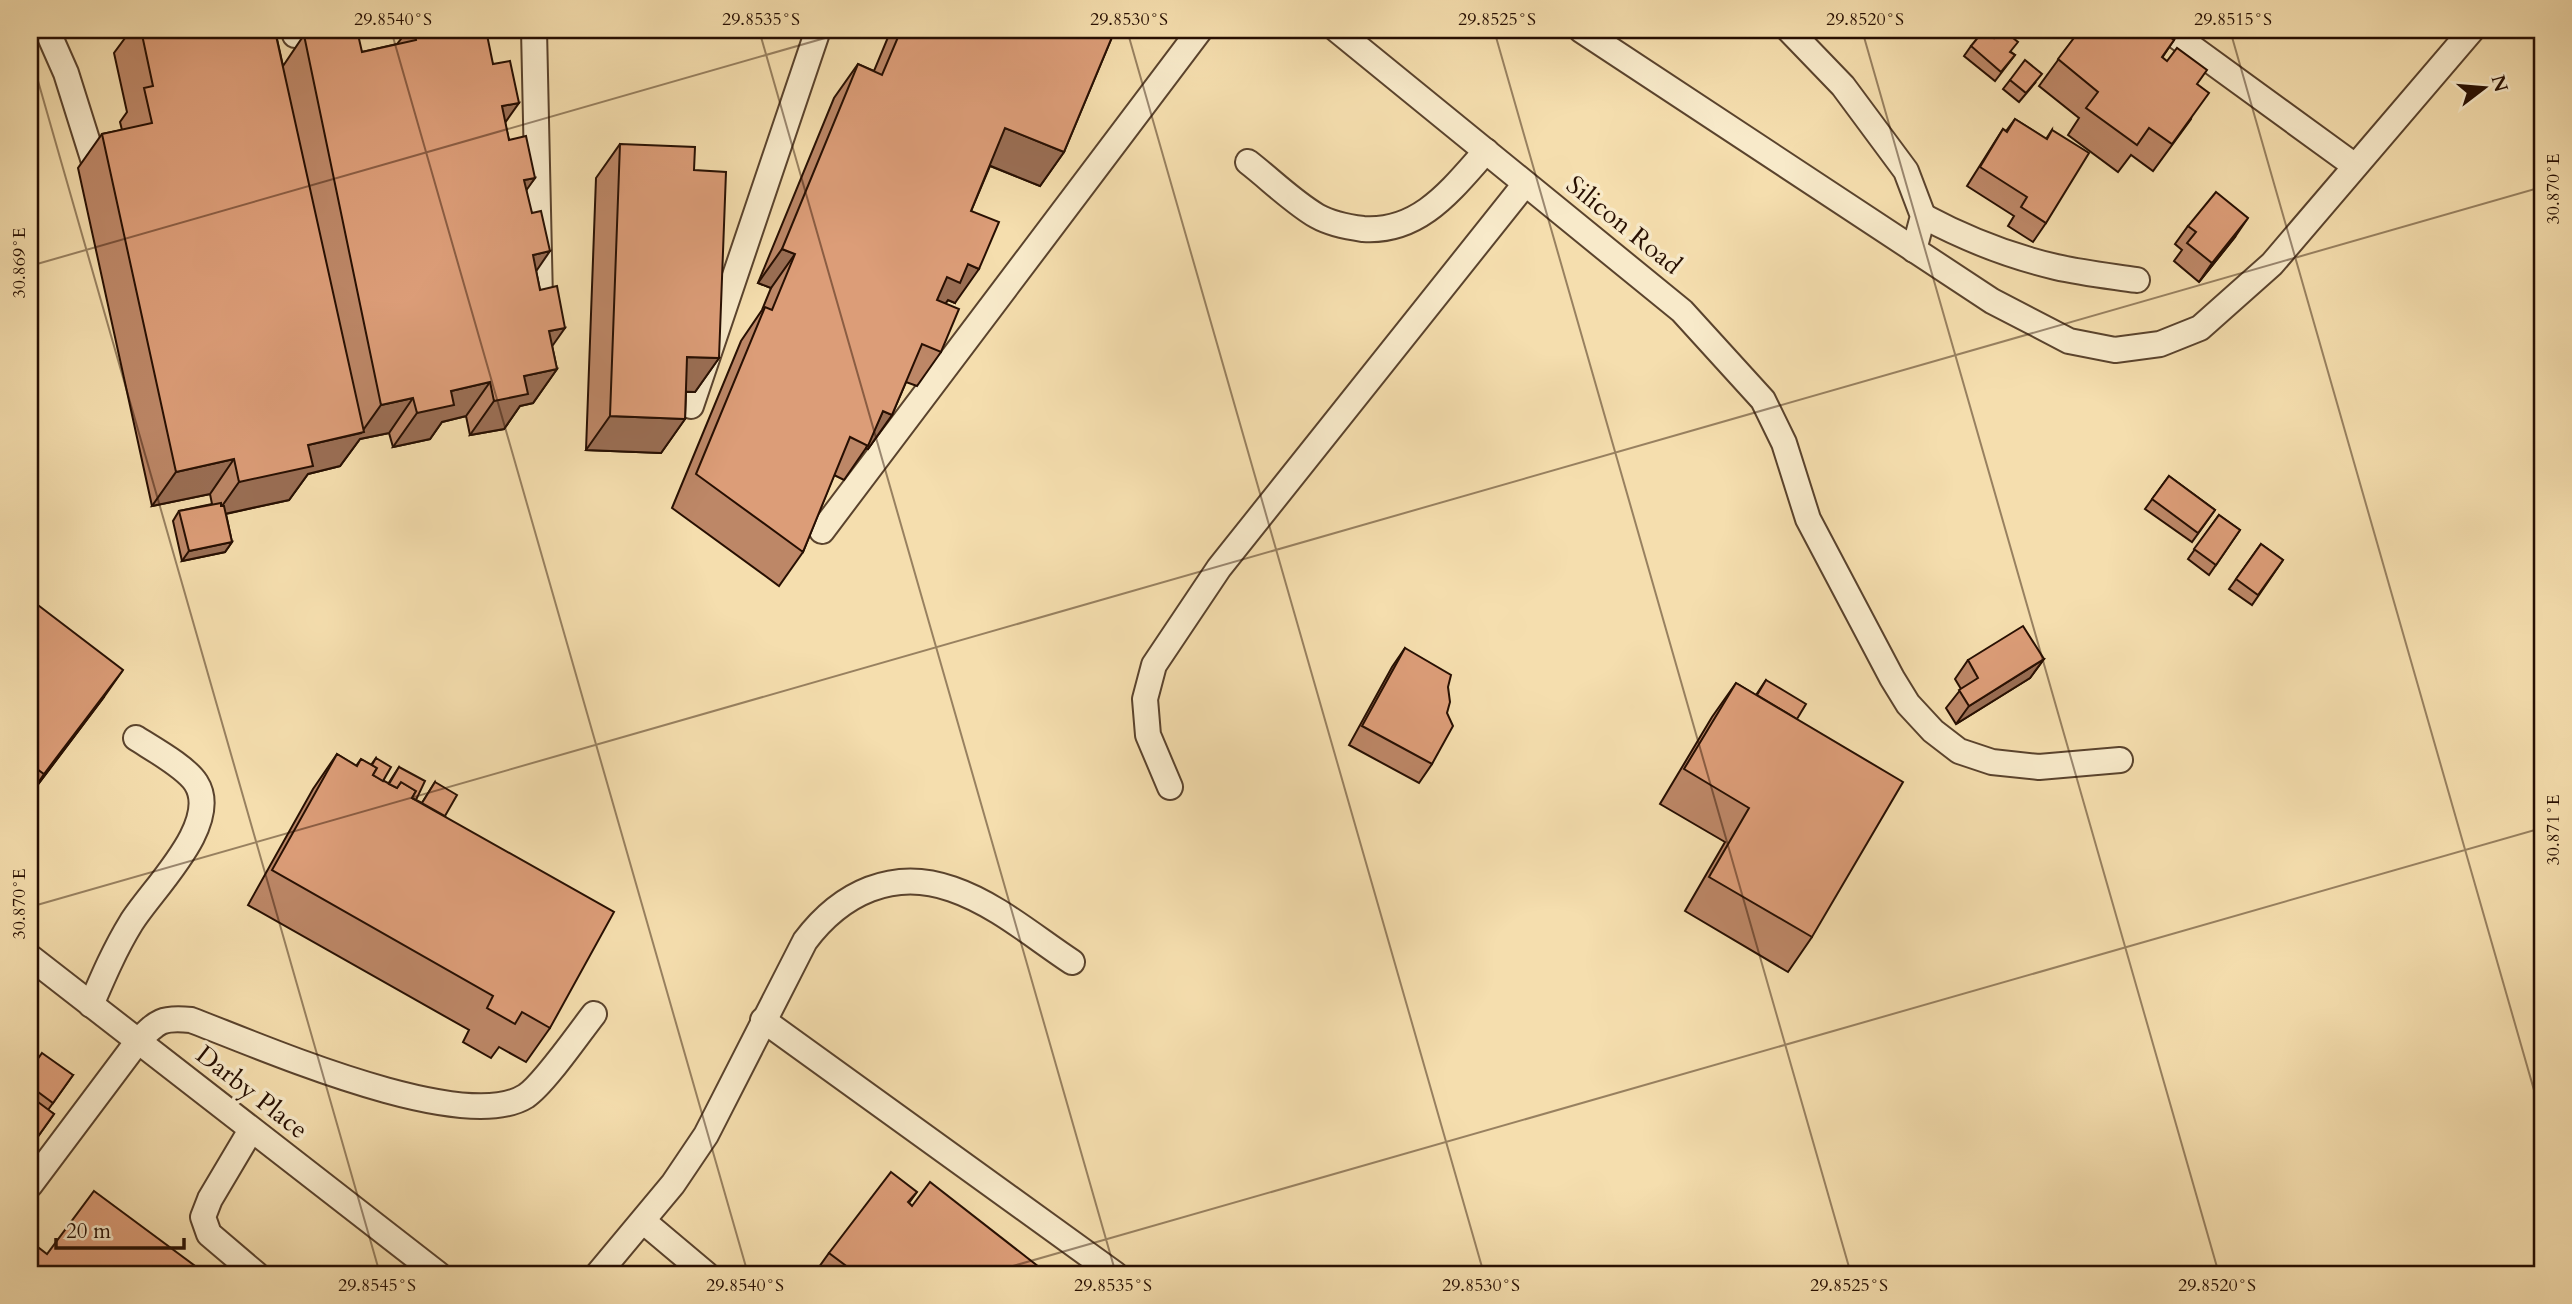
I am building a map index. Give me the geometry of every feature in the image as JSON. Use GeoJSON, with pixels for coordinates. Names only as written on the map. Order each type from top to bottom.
{"type":"FeatureCollection","features":[{"type":"Feature","properties":{"kind":"lane"},"geometry":{"type":"LineString","coordinates":[[47,30],[66,73],[107,209]]}},
{"type":"Feature","properties":{"kind":"lane"},"geometry":{"type":"LineString","coordinates":[[534,30],[540,300]]}},
{"type":"Feature","properties":{"kind":"lane"},"geometry":{"type":"LineString","coordinates":[[691,406],[818,30]]}},
{"type":"Feature","properties":{"kind":"lane","name":"Silicon Road"},"geometry":{"type":"LineString","coordinates":[[1337,30],[1682,311],[1763,400],[1784,443],[1808,519],[1892,678],[1908,704],[1933,731],[1959,751],[1992,762],[2039,767],[2120,760]]}},
{"type":"Feature","properties":{"kind":"lane"},"geometry":{"type":"LineString","coordinates":[[1581,30],[1992,301],[2068,341],[2115,350],[2160,344],[2200,328],[2272,264],[2472,30]]}},
{"type":"Feature","properties":{"kind":"lane"},"geometry":{"type":"LineString","coordinates":[[1789,30],[1843,86],[1906,171],[1923,216],[1914,250]]}},
{"type":"Feature","properties":{"kind":"lane"},"geometry":{"type":"LineString","coordinates":[[2168,30],[2356,166]]}},
{"type":"Feature","properties":{"kind":"lane"},"geometry":{"type":"LineString","coordinates":[[822,531],[1189,34]]}},
{"type":"Feature","properties":{"kind":"lane"},"geometry":{"type":"LineString","coordinates":[[1248,162],[1317,216],[1347,227],[1377,230],[1414,220],[1443,199],[1486,151]]}},
{"type":"Feature","properties":{"kind":"lane"},"geometry":{"type":"LineString","coordinates":[[1170,787],[1148,735],[1145,699],[1154,665],[1219,568],[1525,184]]}},
{"type":"Feature","properties":{"kind":"lane"},"geometry":{"type":"LineString","coordinates":[[1923,216],[1963,237],[2014,256],[2058,268],[2137,280]]}},
{"type":"Feature","properties":{"kind":"lane"},"geometry":{"type":"LineString","coordinates":[[91,1005],[117,946],[182,854],[202,816],[197,783],[136,738]]}},
{"type":"Feature","properties":{"kind":"lane"},"geometry":{"type":"LineString","coordinates":[[598,1274],[673,1184],[706,1135],[805,940],[820,922],[849,897],[877,886],[912,882],[950,888],[983,902],[1072,962]]}},
{"type":"Feature","properties":{"kind":"lane","name":"Darby Place"},"geometry":{"type":"LineString","coordinates":[[30,957],[438,1274]]}},
{"type":"Feature","properties":{"kind":"lane"},"geometry":{"type":"LineString","coordinates":[[30,1185],[138,1041],[157,1022],[171,1018],[191,1020],[363,1083],[432,1102],[491,1107],[527,1095],[594,1014]]}},
{"type":"Feature","properties":{"kind":"lane"},"geometry":{"type":"LineString","coordinates":[[763,1020],[1115,1274]]}},
{"type":"Feature","properties":{"kind":"lane"},"geometry":{"type":"LineString","coordinates":[[251,1130],[202,1217],[209,1234],[256,1274]]}},
{"type":"Feature","properties":{"kind":"lane"},"geometry":{"type":"LineString","coordinates":[[643,1221],[706,1274]]}},
{"type":"Feature","properties":{"kind":"building"},"geometry":{"type":"Polygon","coordinates":[[[141,30],[283,30],[275,31],[364,432],[308,445],[313,466],[239,482],[234,459],[176,472],[102,134],[152,123],[144,88],[153,86],[141,30]]]}},
{"type":"Feature","properties":{"kind":"building"},"geometry":{"type":"Polygon","coordinates":[[[330,30],[357,30],[362,52],[416,40],[414,30],[451,30],[452,33],[486,30],[493,64],[510,61],[519,103],[502,106],[509,140],[526,136],[535,178],[524,180],[532,213],[541,211],[550,251],[533,255],[540,290],[557,286],[565,328],[549,331],[557,369],[524,376],[528,394],[494,401],[490,382],[451,391],[454,405],[417,413],[413,398],[381,405],[304,35],[330,30]]]}},
{"type":"Feature","properties":{"kind":"building"},"geometry":{"type":"Polygon","coordinates":[[[901,30],[1115,30],[1064,152],[1005,128],[971,211],[999,222],[979,269],[968,264],[960,283],[947,277],[937,300],[959,309],[941,352],[922,344],[892,415],[883,411],[868,446],[850,437],[803,552],[696,474],[765,307],[772,310],[795,254],[782,249],[858,64],[882,75],[901,30]]]}},
{"type":"Feature","properties":{"kind":"building"},"geometry":{"type":"Polygon","coordinates":[[[1984,30],[1994,38],[2003,30],[2018,42],[2010,52],[2015,55],[2001,72],[1971,46],[1984,30]]]}},
{"type":"Feature","properties":{"kind":"building"},"geometry":{"type":"Polygon","coordinates":[[[2080,30],[2160,30],[2174,40],[2162,57],[2167,61],[2177,48],[2207,70],[2197,84],[2209,93],[2172,144],[2149,128],[2137,145],[2086,108],[2098,92],[2058,59],[2080,30]]]}},
{"type":"Feature","properties":{"kind":"building"},"geometry":{"type":"Polygon","coordinates":[[[2025,60],[2042,74],[2026,93],[2010,80],[2025,60]]]}},
{"type":"Feature","properties":{"kind":"building"},"geometry":{"type":"Polygon","coordinates":[[[2015,119],[2047,139],[2052,130],[2089,153],[2046,223],[2021,207],[2027,197],[1980,167],[2003,129],[2007,132],[2015,119]]]}},
{"type":"Feature","properties":{"kind":"building"},"geometry":{"type":"Polygon","coordinates":[[[620,144],[695,147],[694,170],[726,172],[719,358],[687,357],[685,419],[610,416],[620,144]]]}},
{"type":"Feature","properties":{"kind":"building"},"geometry":{"type":"Polygon","coordinates":[[[2216,192],[2248,218],[2212,263],[2187,243],[2196,232],[2188,226],[2216,192]]]}},
{"type":"Feature","properties":{"kind":"building"},"geometry":{"type":"Polygon","coordinates":[[[2169,476],[2215,510],[2198,533],[2152,499],[2169,476]]]}},
{"type":"Feature","properties":{"kind":"building"},"geometry":{"type":"Polygon","coordinates":[[[221,503],[232,542],[189,551],[179,511],[221,503]]]}},
{"type":"Feature","properties":{"kind":"building"},"geometry":{"type":"Polygon","coordinates":[[[2219,515],[2240,530],[2216,565],[2194,549],[2219,515]]]}},
{"type":"Feature","properties":{"kind":"building"},"geometry":{"type":"Polygon","coordinates":[[[2261,544],[2283,560],[2258,595],[2236,579],[2261,544]]]}},
{"type":"Feature","properties":{"kind":"building"},"geometry":{"type":"Polygon","coordinates":[[[30,599],[123,670],[44,774],[30,764],[30,599]]]}},
{"type":"Feature","properties":{"kind":"building"},"geometry":{"type":"Polygon","coordinates":[[[2023,626],[2044,659],[1969,706],[1959,690],[1978,678],[1968,660],[2023,626]]]}},
{"type":"Feature","properties":{"kind":"building"},"geometry":{"type":"Polygon","coordinates":[[[1405,648],[1451,675],[1447,713],[1453,726],[1432,764],[1362,726],[1405,648]]]}},
{"type":"Feature","properties":{"kind":"building"},"geometry":{"type":"Polygon","coordinates":[[[1766,680],[1806,704],[1797,719],[1757,695],[1766,680]]]}},
{"type":"Feature","properties":{"kind":"building"},"geometry":{"type":"Polygon","coordinates":[[[1736,683],[1903,782],[1812,937],[1709,877],[1749,808],[1684,769],[1736,683]]]}},
{"type":"Feature","properties":{"kind":"building"},"geometry":{"type":"Polygon","coordinates":[[[337,754],[357,766],[361,759],[377,768],[373,775],[397,788],[401,782],[416,791],[412,798],[614,912],[550,1028],[522,1012],[515,1024],[487,1008],[493,996],[272,870],[337,754]]]}},
{"type":"Feature","properties":{"kind":"building"},"geometry":{"type":"Polygon","coordinates":[[[376,758],[391,767],[383,781],[373,775],[377,768],[372,765],[376,758]]]}},
{"type":"Feature","properties":{"kind":"building"},"geometry":{"type":"Polygon","coordinates":[[[399,767],[425,781],[416,800],[412,798],[416,791],[401,782],[397,788],[389,784],[399,767]]]}},
{"type":"Feature","properties":{"kind":"building"},"geometry":{"type":"Polygon","coordinates":[[[435,782],[457,795],[445,816],[422,803],[435,782]]]}},
{"type":"Feature","properties":{"kind":"building"},"geometry":{"type":"Polygon","coordinates":[[[42,1053],[73,1075],[53,1103],[30,1086],[30,1070],[42,1053]]]}},
{"type":"Feature","properties":{"kind":"building"},"geometry":{"type":"Polygon","coordinates":[[[34,1099],[54,1114],[39,1135],[30,1128],[30,1105],[34,1099]]]}},
{"type":"Feature","properties":{"kind":"building"},"geometry":{"type":"Polygon","coordinates":[[[891,1172],[917,1192],[908,1202],[912,1206],[930,1182],[1048,1274],[857,1274],[829,1253],[891,1172]]]}},
{"type":"Feature","properties":{"kind":"building"},"geometry":{"type":"Polygon","coordinates":[[[94,1191],[206,1274],[30,1274],[30,1260],[39,1248],[47,1254],[94,1191]]]}}]}
